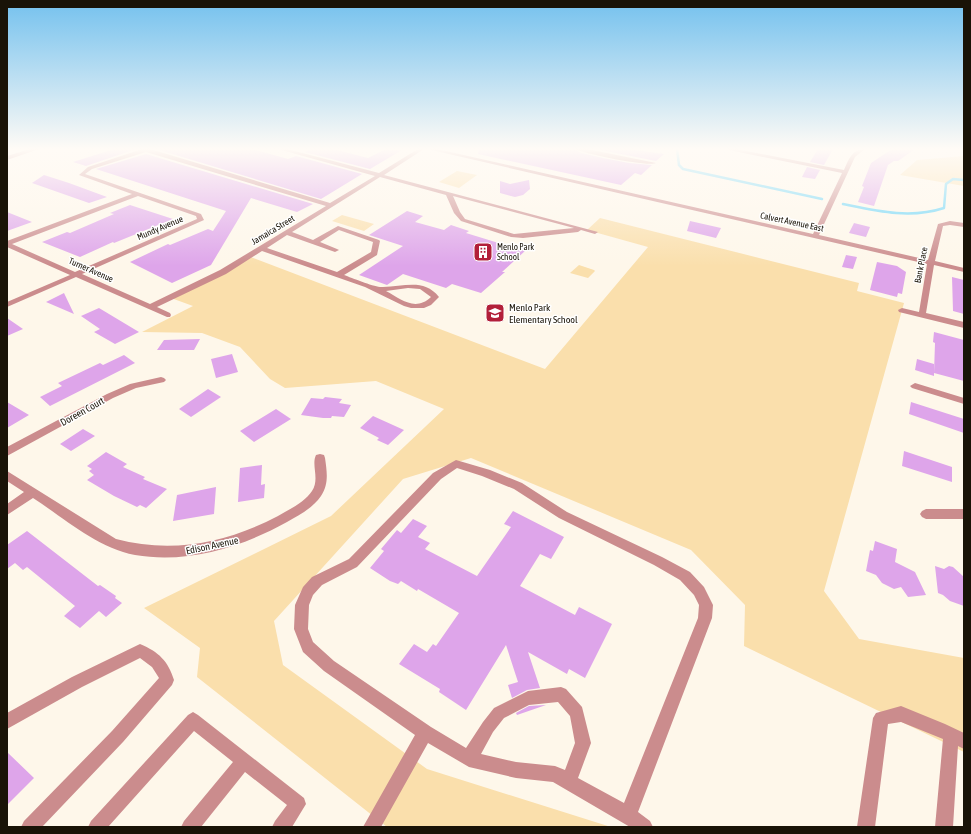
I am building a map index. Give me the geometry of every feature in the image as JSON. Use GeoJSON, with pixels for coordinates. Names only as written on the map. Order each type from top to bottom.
{"type":"FeatureCollection","features":[{"type":"Feature","properties":{"kind":"street","name":"Mundy Avenue"},"geometry":{"type":"LineString","coordinates":[[7,305],[201,220],[199,215],[115,188]]}},
{"type":"Feature","properties":{"kind":"street"},"geometry":{"type":"LineString","coordinates":[[274,188],[331,205]]}},
{"type":"Feature","properties":{"kind":"street","name":"Jamaica Street"},"geometry":{"type":"LineString","coordinates":[[151,307],[217,274],[359,188]]}},
{"type":"Feature","properties":{"kind":"street"},"geometry":{"type":"LineString","coordinates":[[425,188],[595,232]]}},
{"type":"Feature","properties":{"kind":"street","name":"Calvert Avenue East"},"geometry":{"type":"LineString","coordinates":[[602,188],[964,270]]}},
{"type":"Feature","properties":{"kind":"street"},"geometry":{"type":"LineString","coordinates":[[815,236],[838,188]]}},
{"type":"Feature","properties":{"kind":"street"},"geometry":{"type":"LineString","coordinates":[[449,194],[457,213],[462,220],[513,236],[582,229]]}},
{"type":"Feature","properties":{"kind":"street"},"geometry":{"type":"LineString","coordinates":[[7,244],[136,195]]}},
{"type":"Feature","properties":{"kind":"street","name":"Bank Place"},"geometry":{"type":"LineString","coordinates":[[922,315],[931,262],[940,225],[946,223],[964,225]]}},
{"type":"Feature","properties":{"kind":"street"},"geometry":{"type":"LineString","coordinates":[[315,242],[338,228],[377,241],[374,253],[338,275]]}},
{"type":"Feature","properties":{"kind":"street"},"geometry":{"type":"LineString","coordinates":[[287,233],[335,250]]}},
{"type":"Feature","properties":{"kind":"street","name":"Turner Avenue"},"geometry":{"type":"LineString","coordinates":[[7,244],[167,314]]}},
{"type":"Feature","properties":{"kind":"street"},"geometry":{"type":"LineString","coordinates":[[261,248],[377,289],[410,306],[416,307],[431,302],[435,297],[432,292],[412,285],[377,289]]}},
{"type":"Feature","properties":{"kind":"street"},"geometry":{"type":"LineString","coordinates":[[902,310],[964,325]]}},
{"type":"Feature","properties":{"kind":"street","name":"Doreen Court"},"geometry":{"type":"LineString","coordinates":[[7,452],[110,396],[133,386],[161,380]]}},
{"type":"Feature","properties":{"kind":"street"},"geometry":{"type":"LineString","coordinates":[[915,386],[964,400]]}},
{"type":"Feature","properties":{"kind":"street","name":"Edison Avenue"},"geometry":{"type":"LineString","coordinates":[[7,475],[113,544],[140,550],[189,551],[231,543],[274,525],[300,509],[317,494],[322,482],[320,458]]}},
{"type":"Feature","properties":{"kind":"street"},"geometry":{"type":"LineString","coordinates":[[628,815],[704,618],[706,605],[699,590],[684,576],[658,561],[563,515],[518,486],[486,473],[456,464],[437,476],[353,563],[317,580],[308,590],[302,605],[301,629],[308,647],[329,666],[425,733],[469,759],[516,770],[555,774],[628,815],[644,827]]}},
{"type":"Feature","properties":{"kind":"street"},"geometry":{"type":"LineString","coordinates":[[7,510],[32,492]]}},
{"type":"Feature","properties":{"kind":"street"},"geometry":{"type":"LineString","coordinates":[[926,514],[964,514]]}},
{"type":"Feature","properties":{"kind":"street"},"geometry":{"type":"LineString","coordinates":[[7,721],[77,682],[140,651],[152,656],[165,671],[167,680],[154,697],[95,761],[30,827]]}},
{"type":"Feature","properties":{"kind":"street"},"geometry":{"type":"LineString","coordinates":[[469,759],[488,726],[499,713],[528,698],[560,694],[577,712],[583,743],[569,781]]}},
{"type":"Feature","properties":{"kind":"street"},"geometry":{"type":"LineString","coordinates":[[866,827],[881,718],[901,714],[957,737],[944,827]]}},
{"type":"Feature","properties":{"kind":"street"},"geometry":{"type":"LineString","coordinates":[[97,827],[193,720],[298,804],[281,827]]}},
{"type":"Feature","properties":{"kind":"street"},"geometry":{"type":"LineString","coordinates":[[372,827],[425,733]]}},
{"type":"Feature","properties":{"kind":"street"},"geometry":{"type":"LineString","coordinates":[[190,827],[244,761]]}},
{"type":"Feature","properties":{"kind":"shaded area"},"geometry":{"type":"Polygon","coordinates":[[[342,215],[374,224],[364,231],[332,221],[342,215]]]}},
{"type":"Feature","properties":{"kind":"shaded area"},"geometry":{"type":"Polygon","coordinates":[[[600,218],[859,283],[857,291],[904,303],[824,591],[859,639],[964,658],[964,752],[744,646],[745,605],[691,550],[471,458],[403,479],[274,621],[283,665],[427,769],[611,827],[387,827],[197,677],[200,648],[144,608],[331,516],[444,409],[376,381],[285,388],[270,379],[240,347],[202,333],[142,332],[193,306],[171,298],[248,256],[545,369],[648,247],[587,230],[600,218]]]}},
{"type":"Feature","properties":{"kind":"shaded area"},"geometry":{"type":"Polygon","coordinates":[[[579,265],[595,271],[588,278],[570,273],[579,265]]]}},
{"type":"Feature","properties":{"kind":"building"},"geometry":{"type":"Polygon","coordinates":[[[46,188],[82,188],[107,197],[89,203],[46,188]]]}},
{"type":"Feature","properties":{"kind":"building"},"geometry":{"type":"Polygon","coordinates":[[[155,188],[259,188],[313,204],[297,212],[251,198],[211,265],[172,283],[130,262],[168,244],[170,245],[208,229],[213,231],[226,211],[155,188]]]}},
{"type":"Feature","properties":{"kind":"building"},"geometry":{"type":"Polygon","coordinates":[[[284,188],[339,188],[321,199],[284,188]]]}},
{"type":"Feature","properties":{"kind":"building"},"geometry":{"type":"Polygon","coordinates":[[[500,188],[530,188],[523,195],[515,197],[500,193],[500,188]]]}},
{"type":"Feature","properties":{"kind":"building"},"geometry":{"type":"Polygon","coordinates":[[[864,188],[880,188],[874,206],[858,202],[864,188]]]}},
{"type":"Feature","properties":{"kind":"building"},"geometry":{"type":"Polygon","coordinates":[[[130,205],[173,219],[114,243],[113,242],[80,257],[42,242],[67,232],[70,233],[114,214],[110,213],[130,205]]]}},
{"type":"Feature","properties":{"kind":"building","name":"Menlo Park School"},"geometry":{"type":"Polygon","coordinates":[[[407,211],[423,216],[415,222],[444,230],[451,225],[469,231],[466,233],[525,251],[502,272],[505,272],[481,293],[452,284],[446,288],[403,274],[387,285],[359,275],[403,246],[369,235],[407,211]]]}},
{"type":"Feature","properties":{"kind":"building"},"geometry":{"type":"Polygon","coordinates":[[[7,212],[32,222],[7,231],[7,212]]]}},
{"type":"Feature","properties":{"kind":"building"},"geometry":{"type":"Polygon","coordinates":[[[690,221],[721,228],[716,238],[687,231],[690,221]]]}},
{"type":"Feature","properties":{"kind":"building"},"geometry":{"type":"Polygon","coordinates":[[[854,223],[870,227],[866,237],[849,233],[854,223]]]}},
{"type":"Feature","properties":{"kind":"building"},"geometry":{"type":"Polygon","coordinates":[[[846,255],[857,257],[853,269],[842,267],[846,255]]]}},
{"type":"Feature","properties":{"kind":"building"},"geometry":{"type":"Polygon","coordinates":[[[877,262],[897,266],[906,272],[902,294],[898,293],[897,297],[870,290],[877,262]]]}},
{"type":"Feature","properties":{"kind":"building"},"geometry":{"type":"Polygon","coordinates":[[[952,277],[964,280],[964,314],[953,311],[952,277]]]}},
{"type":"Feature","properties":{"kind":"building"},"geometry":{"type":"Polygon","coordinates":[[[64,293],[74,314],[46,302],[64,293]]]}},
{"type":"Feature","properties":{"kind":"building"},"geometry":{"type":"Polygon","coordinates":[[[99,308],[139,332],[115,344],[94,332],[100,329],[81,316],[99,308]]]}},
{"type":"Feature","properties":{"kind":"building"},"geometry":{"type":"Polygon","coordinates":[[[7,318],[23,329],[7,336],[7,318]]]}},
{"type":"Feature","properties":{"kind":"building"},"geometry":{"type":"Polygon","coordinates":[[[934,332],[964,340],[964,381],[934,373],[934,332]]]}},
{"type":"Feature","properties":{"kind":"building"},"geometry":{"type":"Polygon","coordinates":[[[200,339],[194,350],[157,350],[164,340],[200,339]]]}},
{"type":"Feature","properties":{"kind":"building"},"geometry":{"type":"Polygon","coordinates":[[[232,354],[238,372],[216,378],[211,359],[232,354]]]}},
{"type":"Feature","properties":{"kind":"building"},"geometry":{"type":"Polygon","coordinates":[[[124,355],[135,363],[50,406],[40,397],[62,386],[58,383],[100,363],[103,365],[124,355]]]}},
{"type":"Feature","properties":{"kind":"building"},"geometry":{"type":"Polygon","coordinates":[[[917,359],[934,364],[934,376],[915,370],[917,359]]]}},
{"type":"Feature","properties":{"kind":"building"},"geometry":{"type":"Polygon","coordinates":[[[208,389],[221,397],[191,417],[179,409],[208,389]]]}},
{"type":"Feature","properties":{"kind":"building"},"geometry":{"type":"Polygon","coordinates":[[[325,397],[342,399],[339,403],[351,405],[344,417],[332,416],[331,418],[323,418],[301,415],[311,398],[323,399],[325,397]]]}},
{"type":"Feature","properties":{"kind":"building"},"geometry":{"type":"Polygon","coordinates":[[[7,402],[29,415],[7,428],[7,402]]]}},
{"type":"Feature","properties":{"kind":"building"},"geometry":{"type":"Polygon","coordinates":[[[911,402],[964,419],[964,433],[909,414],[911,402]]]}},
{"type":"Feature","properties":{"kind":"building"},"geometry":{"type":"Polygon","coordinates":[[[276,409],[291,419],[254,442],[240,431],[276,409]]]}},
{"type":"Feature","properties":{"kind":"building"},"geometry":{"type":"Polygon","coordinates":[[[373,416],[404,430],[388,445],[377,440],[379,438],[360,428],[373,416]]]}},
{"type":"Feature","properties":{"kind":"building"},"geometry":{"type":"Polygon","coordinates":[[[83,429],[95,436],[71,451],[60,444],[83,429]]]}},
{"type":"Feature","properties":{"kind":"building"},"geometry":{"type":"Polygon","coordinates":[[[904,451],[952,467],[952,482],[902,466],[904,451]]]}},
{"type":"Feature","properties":{"kind":"building"},"geometry":{"type":"Polygon","coordinates":[[[106,452],[127,464],[123,467],[145,477],[143,479],[167,489],[146,508],[140,505],[137,507],[114,496],[87,480],[94,475],[89,471],[92,469],[87,466],[106,452]]]}},
{"type":"Feature","properties":{"kind":"building"},"geometry":{"type":"Polygon","coordinates":[[[262,465],[261,485],[265,484],[264,498],[238,502],[240,468],[262,465]]]}},
{"type":"Feature","properties":{"kind":"building"},"geometry":{"type":"Polygon","coordinates":[[[216,487],[214,514],[173,521],[177,495],[216,487]]]}},
{"type":"Feature","properties":{"kind":"building"},"geometry":{"type":"Polygon","coordinates":[[[513,511],[564,537],[551,559],[540,554],[520,586],[575,615],[579,607],[612,624],[585,678],[569,669],[567,674],[528,652],[540,688],[527,690],[512,698],[508,685],[518,682],[506,645],[466,710],[439,692],[440,689],[399,664],[414,644],[427,652],[433,644],[436,646],[459,613],[418,589],[417,591],[401,581],[398,584],[390,581],[370,568],[384,551],[381,549],[397,530],[401,533],[413,519],[427,526],[418,537],[430,543],[425,549],[477,576],[511,527],[504,524],[513,511]]]}},
{"type":"Feature","properties":{"kind":"building"},"geometry":{"type":"Polygon","coordinates":[[[27,531],[98,586],[100,585],[116,596],[115,598],[122,603],[106,617],[99,611],[80,628],[64,616],[75,606],[27,567],[23,570],[15,563],[7,569],[7,545],[27,531]]]}},
{"type":"Feature","properties":{"kind":"building"},"geometry":{"type":"Polygon","coordinates":[[[875,541],[897,549],[895,562],[915,572],[926,595],[908,597],[901,587],[894,589],[882,583],[876,575],[866,571],[870,550],[873,551],[875,541]]]}},
{"type":"Feature","properties":{"kind":"building"},"geometry":{"type":"Polygon","coordinates":[[[935,566],[944,569],[949,566],[953,567],[964,577],[964,606],[950,601],[938,593],[935,566]]]}},
{"type":"Feature","properties":{"kind":"building"},"geometry":{"type":"Polygon","coordinates":[[[546,705],[517,715],[516,713],[529,706],[546,705]]]}},
{"type":"Feature","properties":{"kind":"building"},"geometry":{"type":"Polygon","coordinates":[[[7,752],[34,778],[7,805],[7,752]]]}},
{"type":"Feature","properties":{"kind":"waterway"},"geometry":{"type":"LineString","coordinates":[[771,188],[822,199]]}},
{"type":"Feature","properties":{"kind":"waterway"},"geometry":{"type":"LineString","coordinates":[[843,204],[894,213],[919,213],[944,208],[946,188]]}},
{"type":"Feature","properties":{"kind":"place","name":"Menlo Park School"},"geometry":{"type":"Point","coordinates":[483,252]}},
{"type":"Feature","properties":{"kind":"place","name":"Menlo Park Elementary School"},"geometry":{"type":"Point","coordinates":[495,313]}}]}
